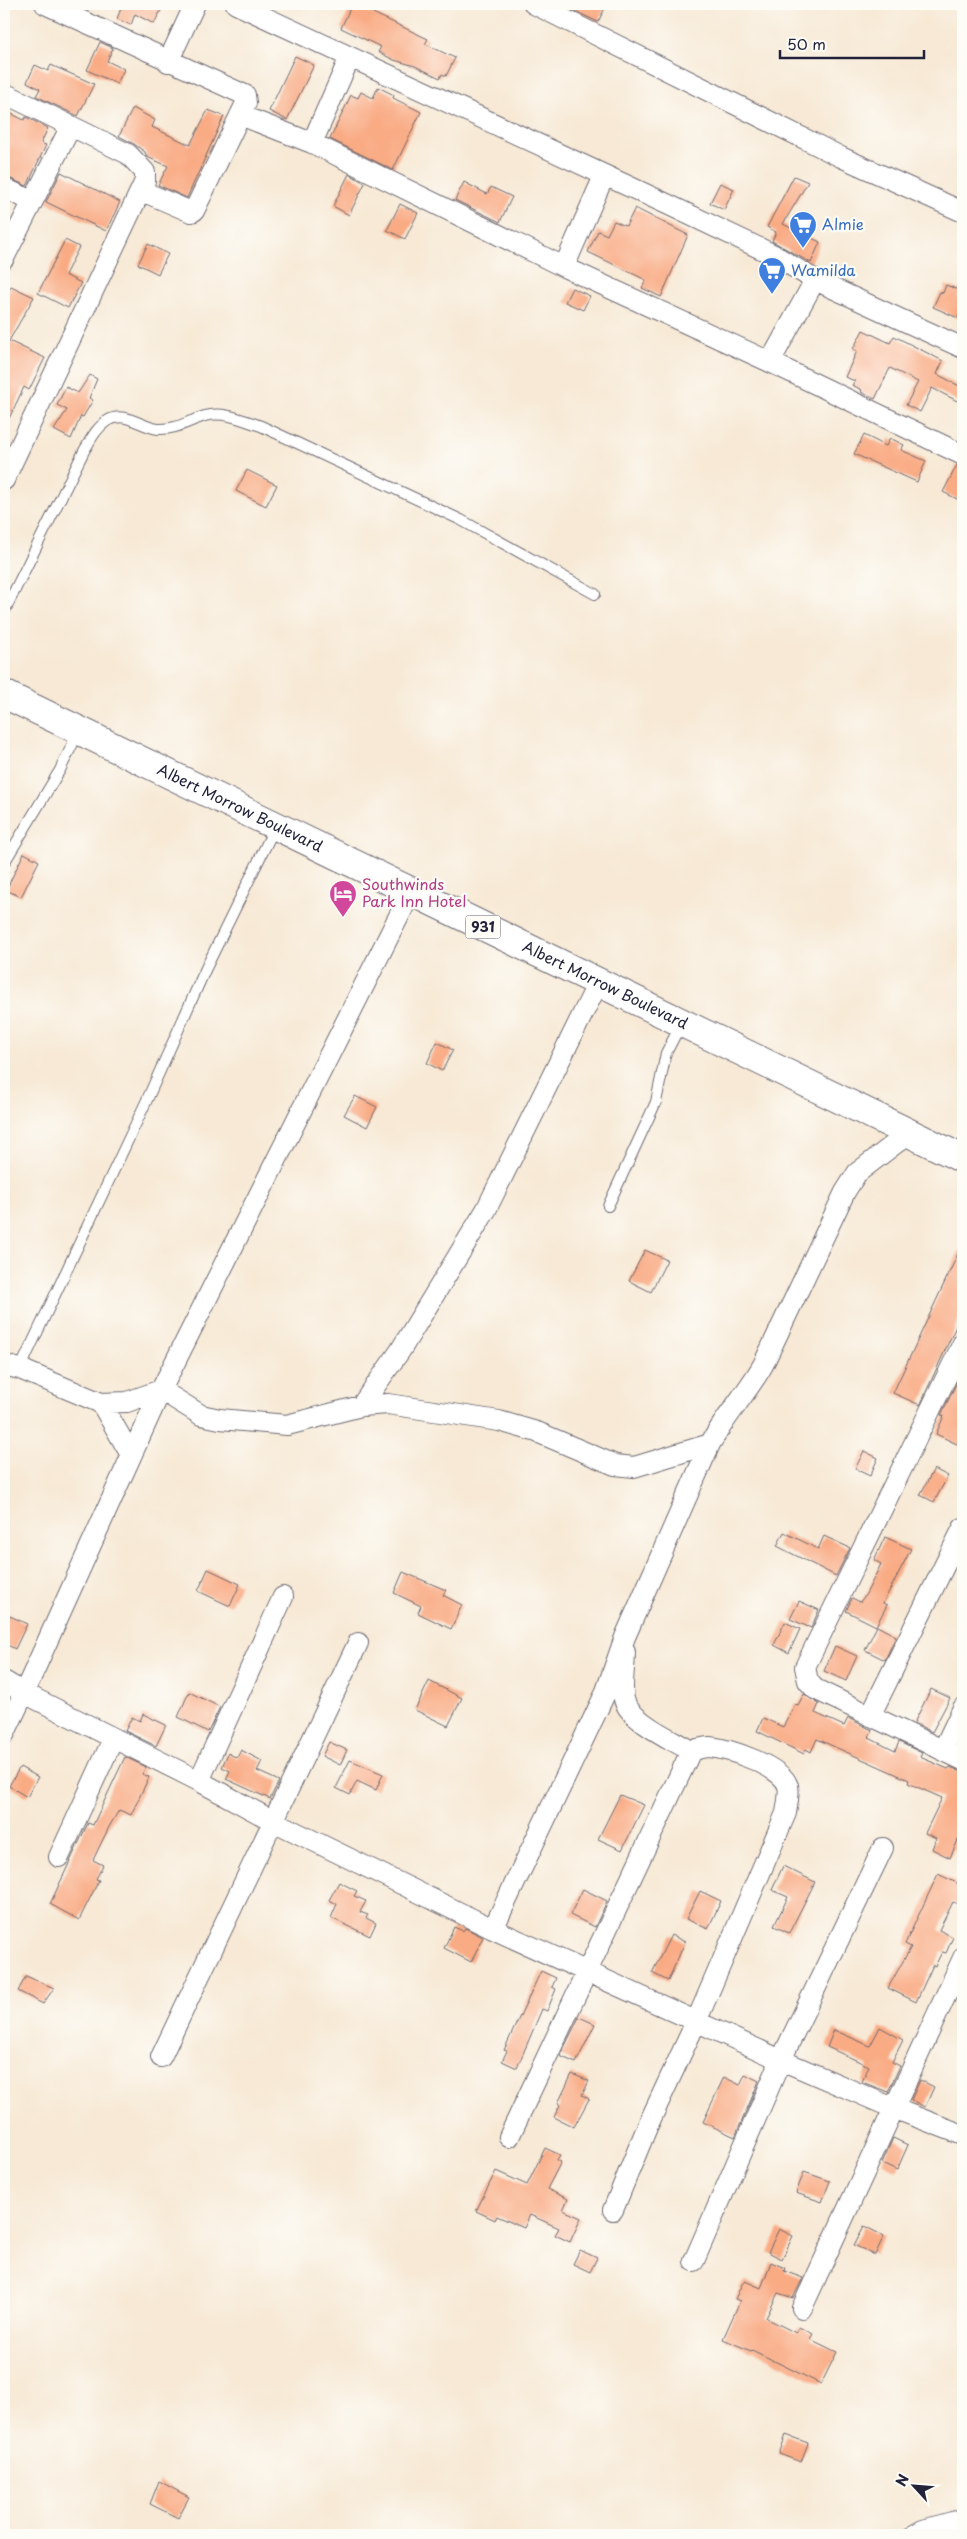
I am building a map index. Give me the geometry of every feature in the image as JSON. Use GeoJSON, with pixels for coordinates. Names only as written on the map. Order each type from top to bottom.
{"type":"FeatureCollection","features":[{"type":"Feature","properties":{"kind":"highway","name":"Albert Morrow Boulevard"},"geometry":{"type":"LineString","coordinates":[[4,694],[681,1024],[963,1159]]}},
{"type":"Feature","properties":{"kind":"street"},"geometry":{"type":"LineString","coordinates":[[45,4],[168,62],[245,95],[246,103],[194,211],[191,212],[142,191]]}},
{"type":"Feature","properties":{"kind":"street"},"geometry":{"type":"LineString","coordinates":[[168,62],[195,4]]}},
{"type":"Feature","properties":{"kind":"street"},"geometry":{"type":"LineString","coordinates":[[236,4],[774,255],[815,280],[963,348]]}},
{"type":"Feature","properties":{"kind":"street"},"geometry":{"type":"LineString","coordinates":[[534,4],[841,157],[963,212]]}},
{"type":"Feature","properties":{"kind":"street"},"geometry":{"type":"LineString","coordinates":[[312,143],[350,57]]}},
{"type":"Feature","properties":{"kind":"street"},"geometry":{"type":"LineString","coordinates":[[4,93],[128,154],[144,172],[146,180],[4,480]]}},
{"type":"Feature","properties":{"kind":"street"},"geometry":{"type":"LineString","coordinates":[[240,115],[312,143],[564,267],[770,362],[963,455]]}},
{"type":"Feature","properties":{"kind":"street"},"geometry":{"type":"LineString","coordinates":[[4,258],[71,126]]}},
{"type":"Feature","properties":{"kind":"street"},"geometry":{"type":"LineString","coordinates":[[564,267],[604,176]]}},
{"type":"Feature","properties":{"kind":"street"},"geometry":{"type":"LineString","coordinates":[[4,188],[32,201]]}},
{"type":"Feature","properties":{"kind":"street"},"geometry":{"type":"LineString","coordinates":[[770,362],[815,280]]}},
{"type":"Feature","properties":{"kind":"street"},"geometry":{"type":"LineString","coordinates":[[4,1734],[161,1390],[411,892]]}},
{"type":"Feature","properties":{"kind":"street"},"geometry":{"type":"LineString","coordinates":[[361,1406],[400,1351],[486,1210],[598,983]]}},
{"type":"Feature","properties":{"kind":"street"},"geometry":{"type":"LineString","coordinates":[[492,1929],[605,1694],[625,1637],[710,1444],[720,1427],[749,1390],[764,1365],[845,1192],[857,1173],[909,1133]]}},
{"type":"Feature","properties":{"kind":"street"},"geometry":{"type":"LineString","coordinates":[[963,1343],[805,1667],[808,1681],[815,1689],[963,1760]]}},
{"type":"Feature","properties":{"kind":"street"},"geometry":{"type":"LineString","coordinates":[[12,1367],[101,1403],[127,1402],[161,1390]]}},
{"type":"Feature","properties":{"kind":"street"},"geometry":{"type":"LineString","coordinates":[[161,1390],[201,1415],[287,1425],[361,1406],[388,1404],[500,1422],[536,1432],[615,1465],[634,1468],[710,1444]]}},
{"type":"Feature","properties":{"kind":"street"},"geometry":{"type":"LineString","coordinates":[[101,1403],[131,1455]]}},
{"type":"Feature","properties":{"kind":"street"},"geometry":{"type":"LineString","coordinates":[[870,1716],[963,1528]]}},
{"type":"Feature","properties":{"kind":"street"},"geometry":{"type":"LineString","coordinates":[[200,1781],[282,1597]]}},
{"type":"Feature","properties":{"kind":"street"},"geometry":{"type":"LineString","coordinates":[[613,2210],[648,2125],[696,2022],[786,1813],[788,1785],[778,1773],[745,1757],[708,1747],[691,1751],[629,1710],[624,1700],[625,1637]]}},
{"type":"Feature","properties":{"kind":"street"},"geometry":{"type":"LineString","coordinates":[[161,2057],[358,1643]]}},
{"type":"Feature","properties":{"kind":"street"},"geometry":{"type":"LineString","coordinates":[[4,1681],[114,1739],[200,1781],[273,1821],[492,1929],[781,2060],[893,2108],[963,2135]]}},
{"type":"Feature","properties":{"kind":"street"},"geometry":{"type":"LineString","coordinates":[[943,1750],[963,1708]]}},
{"type":"Feature","properties":{"kind":"street"},"geometry":{"type":"LineString","coordinates":[[59,1857],[114,1739]]}},
{"type":"Feature","properties":{"kind":"street"},"geometry":{"type":"LineString","coordinates":[[509,2137],[691,1751]]}},
{"type":"Feature","properties":{"kind":"street"},"geometry":{"type":"LineString","coordinates":[[694,2261],[781,2060],[883,1848]]}},
{"type":"Feature","properties":{"kind":"street"},"geometry":{"type":"LineString","coordinates":[[802,2308],[963,1958]]}},
{"type":"Feature","properties":{"kind":"street"},"geometry":{"type":"LineString","coordinates":[[914,2535],[923,2530],[963,2519]]}},
{"type":"Feature","properties":{"kind":"lane"},"geometry":{"type":"LineString","coordinates":[[4,612],[84,451],[96,432],[108,420],[124,417],[157,429],[179,428],[206,416],[230,415],[260,426],[460,520],[595,594]]}},
{"type":"Feature","properties":{"kind":"lane"},"geometry":{"type":"LineString","coordinates":[[4,863],[60,770],[79,732]]}},
{"type":"Feature","properties":{"kind":"lane"},"geometry":{"type":"LineString","coordinates":[[12,1367],[142,1111],[206,968],[275,827]]}},
{"type":"Feature","properties":{"kind":"lane"},"geometry":{"type":"LineString","coordinates":[[608,1206],[656,1102],[666,1053],[681,1024]]}},
{"type":"Feature","properties":{"kind":"building"},"geometry":{"type":"Polygon","coordinates":[[[113,4],[164,4],[154,24],[135,14],[131,25],[117,19],[121,8],[113,4]]]}},
{"type":"Feature","properties":{"kind":"building"},"geometry":{"type":"Polygon","coordinates":[[[352,4],[359,4],[374,11],[373,13],[428,39],[425,44],[455,58],[446,76],[442,74],[440,78],[415,66],[394,60],[378,52],[381,47],[341,28],[352,4]]]}},
{"type":"Feature","properties":{"kind":"building"},"geometry":{"type":"Polygon","coordinates":[[[560,4],[607,4],[598,22],[560,4]]]}},
{"type":"Feature","properties":{"kind":"building"},"geometry":{"type":"Polygon","coordinates":[[[100,42],[113,48],[107,61],[124,69],[117,84],[87,70],[100,42]]]}},
{"type":"Feature","properties":{"kind":"building"},"geometry":{"type":"Polygon","coordinates":[[[295,56],[314,65],[287,120],[269,111],[295,56]]]}},
{"type":"Feature","properties":{"kind":"building"},"geometry":{"type":"Polygon","coordinates":[[[35,65],[48,71],[51,65],[94,84],[78,116],[36,96],[40,89],[27,82],[35,65]]]}},
{"type":"Feature","properties":{"kind":"building"},"geometry":{"type":"Polygon","coordinates":[[[378,87],[394,95],[393,98],[421,112],[393,170],[330,139],[351,95],[358,98],[361,92],[373,98],[378,87]]]}},
{"type":"Feature","properties":{"kind":"building"},"geometry":{"type":"Polygon","coordinates":[[[133,108],[155,120],[152,127],[190,145],[208,110],[224,116],[187,198],[158,185],[168,166],[147,157],[145,152],[119,136],[133,108]]]}},
{"type":"Feature","properties":{"kind":"building"},"geometry":{"type":"Polygon","coordinates":[[[4,110],[24,120],[26,117],[48,128],[41,143],[46,145],[27,186],[4,176],[4,110]]]}},
{"type":"Feature","properties":{"kind":"building"},"geometry":{"type":"Polygon","coordinates":[[[61,172],[120,202],[106,231],[46,202],[61,172]]]}},
{"type":"Feature","properties":{"kind":"building"},"geometry":{"type":"Polygon","coordinates":[[[349,174],[365,183],[349,215],[333,206],[349,174]]]}},
{"type":"Feature","properties":{"kind":"building"},"geometry":{"type":"Polygon","coordinates":[[[794,176],[808,182],[783,224],[820,242],[811,263],[772,241],[776,232],[767,227],[794,176]]]}},
{"type":"Feature","properties":{"kind":"building"},"geometry":{"type":"Polygon","coordinates":[[[464,182],[487,194],[491,187],[512,197],[500,222],[455,200],[464,182]]]}},
{"type":"Feature","properties":{"kind":"building"},"geometry":{"type":"Polygon","coordinates":[[[720,183],[734,189],[724,210],[710,203],[720,183]]]}},
{"type":"Feature","properties":{"kind":"building"},"geometry":{"type":"Polygon","coordinates":[[[400,204],[418,213],[405,239],[387,230],[400,204]]]}},
{"type":"Feature","properties":{"kind":"building"},"geometry":{"type":"Polygon","coordinates":[[[635,208],[688,235],[661,297],[642,288],[646,280],[588,252],[598,231],[607,235],[614,221],[626,226],[635,208]]]}},
{"type":"Feature","properties":{"kind":"building"},"geometry":{"type":"Polygon","coordinates":[[[65,240],[79,247],[65,275],[81,283],[68,308],[38,293],[65,240]]]}},
{"type":"Feature","properties":{"kind":"building"},"geometry":{"type":"Polygon","coordinates":[[[148,244],[168,254],[158,274],[138,264],[148,244]]]}},
{"type":"Feature","properties":{"kind":"building"},"geometry":{"type":"Polygon","coordinates":[[[946,285],[961,291],[958,298],[963,300],[963,307],[958,318],[933,307],[940,292],[943,293],[946,285]]]}},
{"type":"Feature","properties":{"kind":"building"},"geometry":{"type":"Polygon","coordinates":[[[11,286],[34,297],[9,341],[45,358],[29,390],[24,387],[4,429],[4,301],[11,286]]]}},
{"type":"Feature","properties":{"kind":"building"},"geometry":{"type":"Polygon","coordinates":[[[572,288],[590,296],[583,310],[565,302],[572,288]]]}},
{"type":"Feature","properties":{"kind":"building"},"geometry":{"type":"Polygon","coordinates":[[[863,330],[890,343],[894,336],[943,361],[937,374],[963,388],[963,404],[932,388],[920,412],[906,405],[918,382],[890,368],[875,399],[861,392],[862,390],[852,385],[855,381],[845,377],[857,351],[853,349],[863,330]]]}},
{"type":"Feature","properties":{"kind":"building"},"geometry":{"type":"Polygon","coordinates":[[[90,375],[97,379],[89,398],[93,400],[83,417],[81,416],[71,439],[54,430],[67,410],[57,405],[66,387],[78,393],[90,375]]]}},
{"type":"Feature","properties":{"kind":"building"},"geometry":{"type":"Polygon","coordinates":[[[864,435],[886,446],[890,438],[904,445],[901,450],[926,461],[917,482],[854,454],[864,435]]]}},
{"type":"Feature","properties":{"kind":"building"},"geometry":{"type":"Polygon","coordinates":[[[957,465],[963,467],[963,502],[943,492],[957,465]]]}},
{"type":"Feature","properties":{"kind":"building"},"geometry":{"type":"Polygon","coordinates":[[[247,470],[277,485],[266,506],[236,491],[247,470]]]}},
{"type":"Feature","properties":{"kind":"building"},"geometry":{"type":"Polygon","coordinates":[[[24,853],[39,861],[21,897],[6,890],[24,853]]]}},
{"type":"Feature","properties":{"kind":"building"},"geometry":{"type":"Polygon","coordinates":[[[437,1042],[453,1050],[442,1071],[427,1063],[437,1042]]]}},
{"type":"Feature","properties":{"kind":"building"},"geometry":{"type":"Polygon","coordinates":[[[355,1096],[377,1107],[367,1127],[344,1115],[355,1096]]]}},
{"type":"Feature","properties":{"kind":"building"},"geometry":{"type":"Polygon","coordinates":[[[963,1243],[963,1311],[920,1405],[893,1393],[963,1243]]]}},
{"type":"Feature","properties":{"kind":"building"},"geometry":{"type":"Polygon","coordinates":[[[645,1250],[667,1260],[651,1292],[629,1281],[645,1250]]]}},
{"type":"Feature","properties":{"kind":"building"},"geometry":{"type":"Polygon","coordinates":[[[957,1382],[963,1385],[963,1447],[936,1434],[944,1416],[941,1415],[957,1382]]]}},
{"type":"Feature","properties":{"kind":"building"},"geometry":{"type":"Polygon","coordinates":[[[864,1451],[878,1458],[870,1476],[855,1469],[864,1451]]]}},
{"type":"Feature","properties":{"kind":"building"},"geometry":{"type":"Polygon","coordinates":[[[934,1469],[948,1476],[934,1502],[920,1495],[934,1469]]]}},
{"type":"Feature","properties":{"kind":"building"},"geometry":{"type":"Polygon","coordinates":[[[784,1532],[818,1549],[824,1536],[850,1548],[836,1576],[777,1546],[784,1532]]]}},
{"type":"Feature","properties":{"kind":"building"},"geometry":{"type":"Polygon","coordinates":[[[885,1537],[911,1549],[883,1603],[887,1605],[876,1626],[846,1611],[852,1598],[860,1602],[866,1594],[881,1564],[874,1560],[885,1537]]]}},
{"type":"Feature","properties":{"kind":"building"},"geometry":{"type":"Polygon","coordinates":[[[208,1569],[240,1584],[230,1606],[198,1591],[208,1569]]]}},
{"type":"Feature","properties":{"kind":"building"},"geometry":{"type":"Polygon","coordinates":[[[403,1572],[446,1590],[443,1595],[462,1605],[451,1629],[418,1613],[421,1606],[394,1593],[403,1572]]]}},
{"type":"Feature","properties":{"kind":"building"},"geometry":{"type":"Polygon","coordinates":[[[799,1601],[819,1610],[811,1628],[790,1619],[799,1601]]]}},
{"type":"Feature","properties":{"kind":"building"},"geometry":{"type":"Polygon","coordinates":[[[4,1613],[27,1624],[15,1649],[4,1643],[4,1613]]]}},
{"type":"Feature","properties":{"kind":"building"},"geometry":{"type":"Polygon","coordinates":[[[785,1622],[800,1629],[789,1653],[774,1645],[785,1622]]]}},
{"type":"Feature","properties":{"kind":"building"},"geometry":{"type":"Polygon","coordinates":[[[877,1626],[896,1636],[885,1660],[865,1650],[877,1626]]]}},
{"type":"Feature","properties":{"kind":"building"},"geometry":{"type":"Polygon","coordinates":[[[835,1646],[857,1656],[846,1681],[824,1671],[835,1646]]]}},
{"type":"Feature","properties":{"kind":"building"},"geometry":{"type":"Polygon","coordinates":[[[429,1681],[462,1698],[448,1726],[415,1710],[429,1681]]]}},
{"type":"Feature","properties":{"kind":"building"},"geometry":{"type":"Polygon","coordinates":[[[931,1689],[950,1698],[932,1732],[914,1723],[931,1689]]]}},
{"type":"Feature","properties":{"kind":"building"},"geometry":{"type":"Polygon","coordinates":[[[189,1692],[220,1707],[208,1732],[178,1717],[189,1692]]]}},
{"type":"Feature","properties":{"kind":"building"},"geometry":{"type":"Polygon","coordinates":[[[804,1694],[819,1704],[815,1713],[844,1726],[848,1718],[872,1730],[869,1738],[895,1751],[899,1742],[922,1753],[920,1757],[948,1769],[950,1767],[963,1772],[963,1829],[950,1858],[932,1849],[936,1838],[925,1833],[942,1798],[908,1783],[909,1780],[817,1739],[811,1752],[806,1749],[804,1754],[757,1731],[763,1718],[783,1727],[795,1704],[798,1705],[804,1694]]]}},
{"type":"Feature","properties":{"kind":"building"},"geometry":{"type":"Polygon","coordinates":[[[143,1714],[166,1725],[156,1746],[125,1731],[132,1717],[140,1721],[143,1714]]]}},
{"type":"Feature","properties":{"kind":"building"},"geometry":{"type":"Polygon","coordinates":[[[329,1742],[347,1750],[340,1765],[322,1756],[329,1742]]]}},
{"type":"Feature","properties":{"kind":"building"},"geometry":{"type":"Polygon","coordinates":[[[241,1750],[262,1761],[257,1771],[279,1781],[270,1799],[226,1779],[230,1771],[222,1767],[228,1753],[237,1758],[241,1750]]]}},
{"type":"Feature","properties":{"kind":"building"},"geometry":{"type":"Polygon","coordinates":[[[125,1757],[146,1767],[142,1774],[149,1777],[131,1815],[119,1810],[109,1827],[93,1860],[103,1865],[96,1879],[99,1880],[79,1920],[50,1904],[88,1823],[93,1825],[125,1757]]]}},
{"type":"Feature","properties":{"kind":"building"},"geometry":{"type":"Polygon","coordinates":[[[350,1760],[383,1774],[376,1790],[357,1781],[350,1795],[336,1788],[350,1760]]]}},
{"type":"Feature","properties":{"kind":"building"},"geometry":{"type":"Polygon","coordinates":[[[20,1767],[38,1777],[27,1797],[9,1786],[20,1767]]]}},
{"type":"Feature","properties":{"kind":"building"},"geometry":{"type":"Polygon","coordinates":[[[620,1795],[644,1805],[622,1850],[598,1839],[620,1795]]]}},
{"type":"Feature","properties":{"kind":"building"},"geometry":{"type":"Polygon","coordinates":[[[783,1866],[815,1882],[789,1933],[774,1926],[788,1897],[772,1890],[783,1866]]]}},
{"type":"Feature","properties":{"kind":"building"},"geometry":{"type":"Polygon","coordinates":[[[938,1874],[963,1886],[963,1906],[953,1902],[939,1930],[953,1937],[946,1953],[942,1952],[935,1966],[933,1965],[916,2002],[888,1988],[911,1947],[905,1944],[938,1874]]]}},
{"type":"Feature","properties":{"kind":"building"},"geometry":{"type":"Polygon","coordinates":[[[339,1882],[357,1891],[354,1896],[366,1901],[360,1912],[368,1915],[366,1918],[376,1923],[370,1936],[331,1918],[337,1904],[329,1900],[339,1882]]]}},
{"type":"Feature","properties":{"kind":"building"},"geometry":{"type":"Polygon","coordinates":[[[583,1889],[607,1901],[595,1927],[570,1915],[583,1889]]]}},
{"type":"Feature","properties":{"kind":"building"},"geometry":{"type":"Polygon","coordinates":[[[700,1891],[721,1901],[708,1929],[686,1919],[700,1891]]]}},
{"type":"Feature","properties":{"kind":"building"},"geometry":{"type":"Polygon","coordinates":[[[454,1927],[463,1931],[465,1928],[483,1937],[471,1962],[444,1948],[454,1927]]]}},
{"type":"Feature","properties":{"kind":"building"},"geometry":{"type":"Polygon","coordinates":[[[671,1935],[685,1942],[668,1981],[652,1973],[671,1935]]]}},
{"type":"Feature","properties":{"kind":"building"},"geometry":{"type":"Polygon","coordinates":[[[541,1971],[556,1978],[552,1987],[556,1989],[547,2011],[542,2009],[517,2068],[502,2061],[507,2051],[504,2050],[541,1971]]]}},
{"type":"Feature","properties":{"kind":"building"},"geometry":{"type":"Polygon","coordinates":[[[26,1976],[54,1988],[43,2004],[18,1991],[26,1976]]]}},
{"type":"Feature","properties":{"kind":"building"},"geometry":{"type":"Polygon","coordinates":[[[579,2017],[595,2024],[576,2063],[560,2056],[579,2017]]]}},
{"type":"Feature","properties":{"kind":"building"},"geometry":{"type":"Polygon","coordinates":[[[880,2027],[903,2040],[892,2062],[900,2066],[888,2092],[862,2082],[869,2066],[827,2047],[834,2030],[870,2046],[880,2027]]]}},
{"type":"Feature","properties":{"kind":"building"},"geometry":{"type":"Polygon","coordinates":[[[572,2074],[589,2081],[582,2095],[589,2099],[574,2127],[554,2117],[560,2105],[558,2103],[572,2074]]]}},
{"type":"Feature","properties":{"kind":"building"},"geometry":{"type":"Polygon","coordinates":[[[745,2074],[759,2081],[735,2137],[703,2122],[724,2077],[740,2085],[745,2074]]]}},
{"type":"Feature","properties":{"kind":"building"},"geometry":{"type":"Polygon","coordinates":[[[920,2080],[934,2087],[925,2107],[911,2100],[920,2080]]]}},
{"type":"Feature","properties":{"kind":"building"},"geometry":{"type":"Polygon","coordinates":[[[893,2138],[908,2145],[897,2170],[882,2163],[893,2138]]]}},
{"type":"Feature","properties":{"kind":"building"},"geometry":{"type":"Polygon","coordinates":[[[545,2148],[560,2155],[557,2160],[561,2162],[547,2189],[568,2199],[563,2210],[581,2218],[570,2242],[555,2235],[559,2228],[530,2215],[524,2228],[497,2216],[495,2220],[476,2211],[496,2171],[527,2185],[545,2148]]]}},
{"type":"Feature","properties":{"kind":"building"},"geometry":{"type":"Polygon","coordinates":[[[804,2172],[830,2181],[822,2202],[796,2193],[804,2172]]]}},
{"type":"Feature","properties":{"kind":"building"},"geometry":{"type":"Polygon","coordinates":[[[864,2226],[884,2236],[875,2255],[854,2245],[864,2226]]]}},
{"type":"Feature","properties":{"kind":"building"},"geometry":{"type":"Polygon","coordinates":[[[779,2229],[793,2236],[782,2259],[768,2252],[779,2229]]]}},
{"type":"Feature","properties":{"kind":"building"},"geometry":{"type":"Polygon","coordinates":[[[580,2250],[597,2258],[590,2272],[573,2264],[580,2250]]]}},
{"type":"Feature","properties":{"kind":"building"},"geometry":{"type":"Polygon","coordinates":[[[771,2262],[785,2268],[784,2271],[803,2278],[793,2298],[778,2293],[766,2318],[796,2333],[799,2327],[813,2334],[810,2339],[837,2352],[821,2384],[752,2350],[723,2339],[740,2301],[735,2299],[742,2284],[745,2281],[761,2288],[771,2262]]]}},
{"type":"Feature","properties":{"kind":"building"},"geometry":{"type":"Polygon","coordinates":[[[786,2435],[808,2443],[801,2462],[779,2454],[786,2435]]]}},
{"type":"Feature","properties":{"kind":"building"},"geometry":{"type":"Polygon","coordinates":[[[159,2481],[189,2497],[178,2518],[150,2504],[159,2481]]]}},
{"type":"Feature","properties":{"kind":"place","name":"Almie"},"geometry":{"type":"Point","coordinates":[803,249]}},
{"type":"Feature","properties":{"kind":"place","name":"Wamilda"},"geometry":{"type":"Point","coordinates":[772,295]}},
{"type":"Feature","properties":{"kind":"place","name":"Southwinds Park Inn Hotel"},"geometry":{"type":"Point","coordinates":[343,918]}}]}
